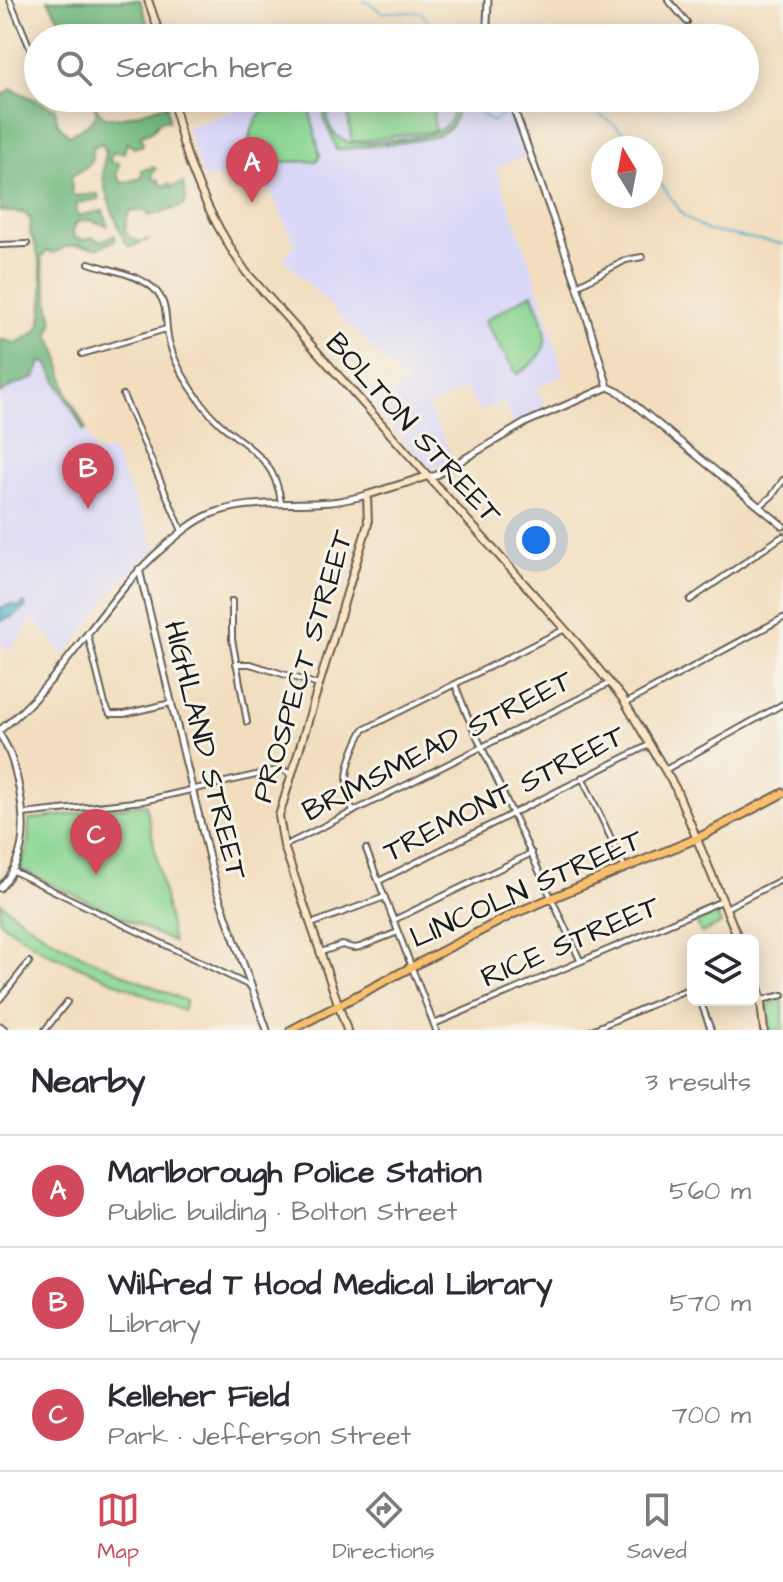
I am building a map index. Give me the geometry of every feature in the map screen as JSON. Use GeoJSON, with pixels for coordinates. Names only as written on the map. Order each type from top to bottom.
{"type":"FeatureCollection","features":[{"type":"Feature","properties":{"kind":"main road"},"geometry":{"type":"LineString","coordinates":[[148,0],[156,24]]}},
{"type":"Feature","properties":{"kind":"main road","name":"BOLTON STREET"},"geometry":{"type":"LineString","coordinates":[[176,112],[180,132],[207,203],[241,264],[565,629],[626,703],[665,770],[698,838],[736,934]]}},
{"type":"Feature","properties":{"kind":"main road"},"geometry":{"type":"LineString","coordinates":[[367,495],[428,476]]}},
{"type":"Feature","properties":{"kind":"main road","name":"PROSPECT STREET"},"geometry":{"type":"LineString","coordinates":[[347,1030],[284,846],[279,816],[368,524],[367,495]]}},
{"type":"Feature","properties":{"kind":"main road","name":"LINCOLN STREET"},"geometry":{"type":"LineString","coordinates":[[291,1030],[513,914],[698,838],[783,793]]}},
{"type":"Feature","properties":{"kind":"main road"},"geometry":{"type":"LineString","coordinates":[[759,994],[764,1030]]}},
{"type":"Feature","properties":{"kind":"street"},"geometry":{"type":"LineString","coordinates":[[10,0],[24,34]]}},
{"type":"Feature","properties":{"kind":"street"},"geometry":{"type":"LineString","coordinates":[[487,24],[488,0]]}},
{"type":"Feature","properties":{"kind":"street"},"geometry":{"type":"LineString","coordinates":[[668,0],[687,22]]}},
{"type":"Feature","properties":{"kind":"street"},"geometry":{"type":"LineString","coordinates":[[515,112],[577,286],[608,387]]}},
{"type":"Feature","properties":{"kind":"street"},"geometry":{"type":"LineString","coordinates":[[0,245],[27,244]]}},
{"type":"Feature","properties":{"kind":"street"},"geometry":{"type":"LineString","coordinates":[[577,286],[626,260],[642,257]]}},
{"type":"Feature","properties":{"kind":"street"},"geometry":{"type":"LineString","coordinates":[[89,263],[153,288],[165,307],[166,329],[175,359],[197,396],[215,419],[250,446],[269,466],[279,488],[281,503]]}},
{"type":"Feature","properties":{"kind":"street"},"geometry":{"type":"LineString","coordinates":[[82,354],[166,329]]}},
{"type":"Feature","properties":{"kind":"street"},"geometry":{"type":"LineString","coordinates":[[428,476],[435,476],[527,422],[608,387],[619,392],[783,526]]}},
{"type":"Feature","properties":{"kind":"street"},"geometry":{"type":"LineString","coordinates":[[123,395],[182,531]]}},
{"type":"Feature","properties":{"kind":"street"},"geometry":{"type":"LineString","coordinates":[[758,508],[772,496],[783,480]]}},
{"type":"Feature","properties":{"kind":"street"},"geometry":{"type":"LineString","coordinates":[[0,888],[13,871],[22,849],[23,814],[13,759],[0,732],[32,703],[88,636],[124,584],[182,531],[211,514],[239,507],[330,502],[367,495]]}},
{"type":"Feature","properties":{"kind":"street"},"geometry":{"type":"LineString","coordinates":[[690,600],[783,536]]}},
{"type":"Feature","properties":{"kind":"street","name":"HIGHLAND STREET"},"geometry":{"type":"LineString","coordinates":[[139,569],[217,891],[267,1030]]}},
{"type":"Feature","properties":{"kind":"street"},"geometry":{"type":"LineString","coordinates":[[232,601],[232,639],[247,722]]}},
{"type":"Feature","properties":{"kind":"street"},"geometry":{"type":"LineString","coordinates":[[626,703],[783,618]]}},
{"type":"Feature","properties":{"kind":"street"},"geometry":{"type":"LineString","coordinates":[[353,812],[347,796],[346,778],[363,730],[565,629]]}},
{"type":"Feature","properties":{"kind":"street"},"geometry":{"type":"LineString","coordinates":[[88,636],[110,714],[124,714],[171,703]]}},
{"type":"Feature","properties":{"kind":"street"},"geometry":{"type":"LineString","coordinates":[[236,664],[250,664],[320,685]]}},
{"type":"Feature","properties":{"kind":"street","name":"BRIMSMEAD STREET"},"geometry":{"type":"LineString","coordinates":[[284,846],[610,683]]}},
{"type":"Feature","properties":{"kind":"street"},"geometry":{"type":"LineString","coordinates":[[455,684],[580,960]]}},
{"type":"Feature","properties":{"kind":"street"},"geometry":{"type":"LineString","coordinates":[[665,770],[783,704]]}},
{"type":"Feature","properties":{"kind":"street","name":"TREMONT STREET"},"geometry":{"type":"LineString","coordinates":[[379,881],[649,745]]}},
{"type":"Feature","properties":{"kind":"street"},"geometry":{"type":"LineString","coordinates":[[23,814],[119,805],[282,769],[291,774]]}},
{"type":"Feature","properties":{"kind":"street"},"geometry":{"type":"LineString","coordinates":[[582,777],[625,868]]}},
{"type":"Feature","properties":{"kind":"street"},"geometry":{"type":"LineString","coordinates":[[366,849],[435,1027]]}},
{"type":"Feature","properties":{"kind":"street"},"geometry":{"type":"LineString","coordinates":[[394,920],[532,853]]}},
{"type":"Feature","properties":{"kind":"street"},"geometry":{"type":"LineString","coordinates":[[13,871],[252,987]]}},
{"type":"Feature","properties":{"kind":"street","name":"RICE STREET"},"geometry":{"type":"LineString","coordinates":[[435,1027],[580,960],[783,879]]}},
{"type":"Feature","properties":{"kind":"street"},"geometry":{"type":"LineString","coordinates":[[311,924],[385,897]]}},
{"type":"Feature","properties":{"kind":"street"},"geometry":{"type":"LineString","coordinates":[[321,952],[342,945],[360,947],[398,932]]}},
{"type":"Feature","properties":{"kind":"street"},"geometry":{"type":"LineString","coordinates":[[0,999],[29,962]]}},
{"type":"Feature","properties":{"kind":"street"},"geometry":{"type":"LineString","coordinates":[[592,1030],[687,990]]}},
{"type":"Feature","properties":{"kind":"street"},"geometry":{"type":"LineString","coordinates":[[761,1000],[783,995]]}},
{"type":"Feature","properties":{"kind":"street"},"geometry":{"type":"LineString","coordinates":[[45,1030],[67,1002]]}},
{"type":"Feature","properties":{"kind":"street"},"geometry":{"type":"LineString","coordinates":[[702,1006],[711,1030]]}},
{"type":"Feature","properties":{"kind":"street"},"geometry":{"type":"LineString","coordinates":[[0,1026],[5,1030]]}},
{"type":"Feature","properties":{"kind":"shaded area"},"geometry":{"type":"Polygon","coordinates":[[[229,112],[509,112],[525,156],[496,168],[532,268],[564,375],[537,387],[545,409],[514,424],[503,401],[479,412],[466,388],[428,408],[454,459],[431,470],[373,406],[406,383],[284,259],[295,244],[261,171],[204,180],[187,128],[229,112]]]}},
{"type":"Feature","properties":{"kind":"shaded area"},"geometry":{"type":"Polygon","coordinates":[[[49,327],[61,386],[97,454],[112,450],[156,548],[118,584],[65,656],[34,619],[8,651],[0,641],[0,353],[49,327]]]}},
{"type":"Feature","properties":{"kind":"green space"},"geometry":{"type":"Polygon","coordinates":[[[48,0],[140,0],[148,24],[142,24],[62,24],[48,0]]]}},
{"type":"Feature","properties":{"kind":"green space"},"geometry":{"type":"Polygon","coordinates":[[[12,89],[24,95],[24,112],[56,112],[58,124],[69,135],[91,122],[97,112],[114,118],[142,112],[168,112],[169,121],[161,120],[152,131],[141,135],[143,145],[134,148],[127,143],[124,153],[113,152],[109,161],[119,163],[117,175],[122,183],[142,178],[142,170],[153,167],[156,169],[153,179],[159,180],[162,186],[183,183],[184,206],[149,216],[145,210],[129,212],[125,229],[130,238],[142,242],[150,239],[130,247],[124,241],[105,187],[103,164],[106,152],[102,143],[92,147],[92,161],[71,177],[72,196],[98,194],[99,199],[77,203],[77,216],[103,211],[108,226],[90,220],[77,222],[73,230],[74,238],[84,240],[92,237],[100,241],[115,235],[115,241],[97,248],[75,245],[54,253],[47,251],[41,258],[53,323],[49,334],[59,357],[67,393],[86,429],[84,431],[47,363],[41,362],[35,378],[0,394],[1,339],[14,343],[34,333],[43,312],[43,298],[38,253],[30,234],[31,220],[24,213],[0,211],[0,97],[12,89]]]}},
{"type":"Feature","properties":{"kind":"green space"},"geometry":{"type":"Polygon","coordinates":[[[262,112],[310,112],[320,156],[316,161],[249,163],[250,134],[262,112]]]}},
{"type":"Feature","properties":{"kind":"green space"},"geometry":{"type":"Polygon","coordinates":[[[328,112],[330,125],[337,136],[351,143],[427,135],[444,127],[452,112],[456,112],[451,125],[436,136],[336,150],[324,114],[328,112]]]}},
{"type":"Feature","properties":{"kind":"green space"},"geometry":{"type":"Polygon","coordinates":[[[347,112],[433,112],[435,131],[352,142],[347,112]]]}},
{"type":"Feature","properties":{"kind":"green space"},"geometry":{"type":"Polygon","coordinates":[[[532,293],[546,339],[538,357],[517,374],[484,321],[532,293]]]}},
{"type":"Feature","properties":{"kind":"green space"},"geometry":{"type":"Polygon","coordinates":[[[146,804],[173,942],[20,869],[28,844],[29,820],[146,804]]]}},
{"type":"Feature","properties":{"kind":"green space"},"geometry":{"type":"Polygon","coordinates":[[[0,902],[20,919],[65,947],[186,1001],[183,1011],[47,953],[0,922],[0,902]]]}},
{"type":"Feature","properties":{"kind":"green space"},"geometry":{"type":"Polygon","coordinates":[[[715,910],[721,924],[701,933],[695,919],[715,910]]]}},
{"type":"Feature","properties":{"kind":"green space"},"geometry":{"type":"Polygon","coordinates":[[[783,1000],[783,1030],[770,1030],[768,1004],[783,1000]]]}},
{"type":"Feature","properties":{"kind":"water"},"geometry":{"type":"Polygon","coordinates":[[[25,603],[25,608],[14,616],[0,621],[0,608],[12,604],[18,607],[25,603]]]}},
{"type":"Feature","properties":{"kind":"waterway"},"geometry":{"type":"LineString","coordinates":[[364,0],[382,12],[421,12],[430,24]]}},
{"type":"Feature","properties":{"kind":"waterway"},"geometry":{"type":"LineString","coordinates":[[481,112],[491,122],[507,112]]}},
{"type":"Feature","properties":{"kind":"waterway"},"geometry":{"type":"LineString","coordinates":[[594,112],[626,136]]}},
{"type":"Feature","properties":{"kind":"waterway"},"geometry":{"type":"LineString","coordinates":[[663,187],[684,216],[708,231],[783,244]]}},
{"type":"Feature","properties":{"kind":"place","name":"Marlborough Police Station"},"geometry":{"type":"Point","coordinates":[252,203]}},
{"type":"Feature","properties":{"kind":"place","name":"Wilfred T Hood Medical Library"},"geometry":{"type":"Point","coordinates":[88,509]}},
{"type":"Feature","properties":{"kind":"place","name":"Kelleher Field"},"geometry":{"type":"Point","coordinates":[96,875]}}]}
